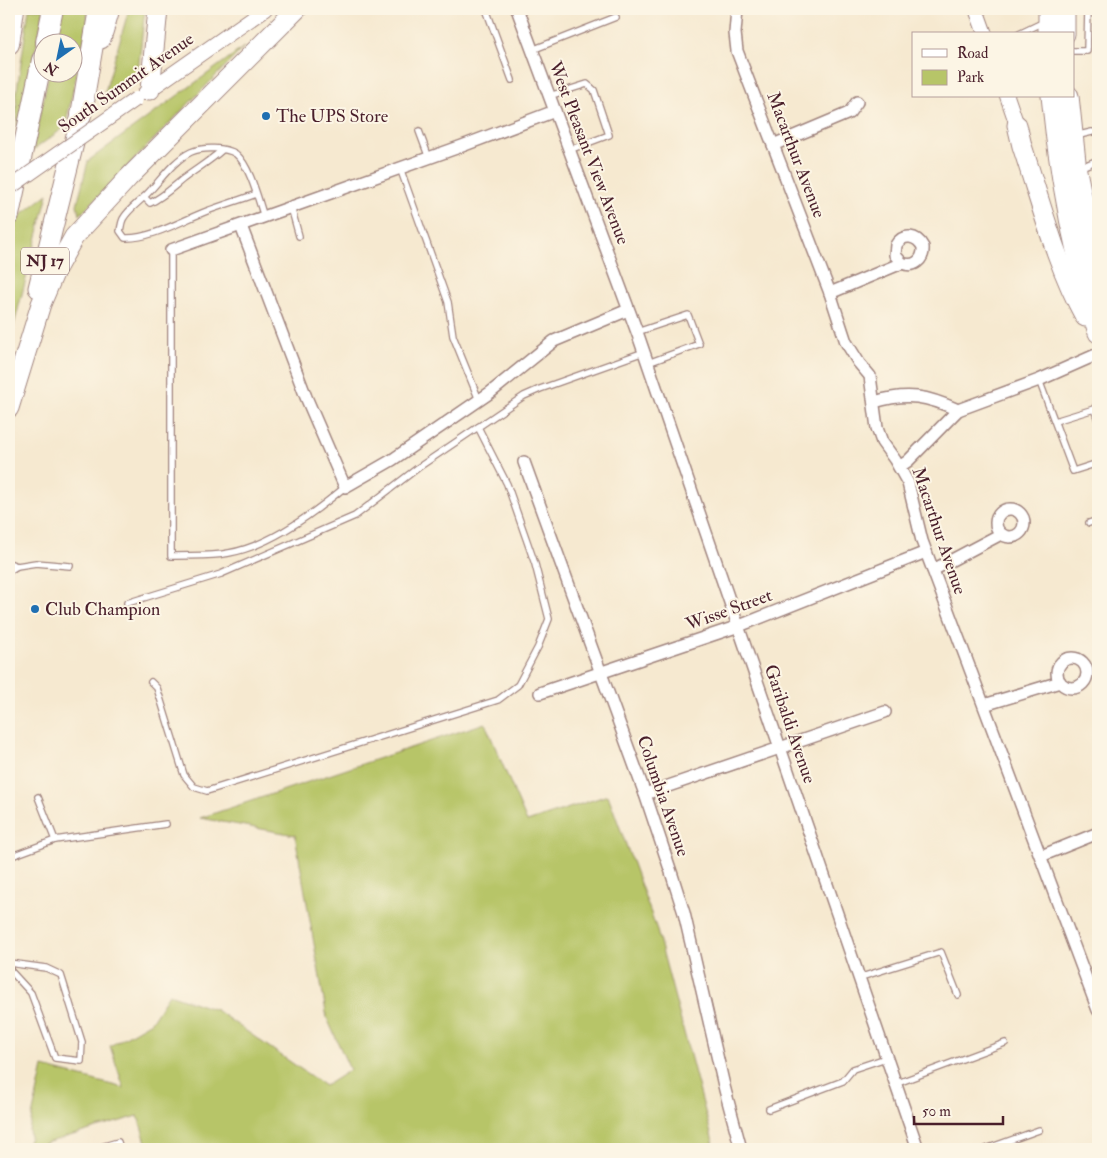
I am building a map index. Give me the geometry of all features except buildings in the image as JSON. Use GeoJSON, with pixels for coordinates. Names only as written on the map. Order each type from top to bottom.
{"type":"FeatureCollection","features":[{"type":"Feature","properties":{"kind":"highway"},"geometry":{"type":"LineString","coordinates":[[9,44],[14,9]]}},
{"type":"Feature","properties":{"kind":"highway"},"geometry":{"type":"LineString","coordinates":[[48,32],[54,9]]}},
{"type":"Feature","properties":{"kind":"highway"},"geometry":{"type":"LineString","coordinates":[[81,115],[99,9]]}},
{"type":"Feature","properties":{"kind":"highway","name":"NJ 17"},"geometry":{"type":"LineString","coordinates":[[9,407],[81,115],[110,9]]}},
{"type":"Feature","properties":{"kind":"highway"},"geometry":{"type":"LineString","coordinates":[[143,94],[158,9]]}},
{"type":"Feature","properties":{"kind":"highway"},"geometry":{"type":"LineString","coordinates":[[9,407],[41,304],[55,271],[74,237],[129,177],[297,9]]}},
{"type":"Feature","properties":{"kind":"highway"},"geometry":{"type":"LineString","coordinates":[[1065,9],[1065,32]]}},
{"type":"Feature","properties":{"kind":"highway"},"geometry":{"type":"LineString","coordinates":[[9,215],[37,82]]}},
{"type":"Feature","properties":{"kind":"highway"},"geometry":{"type":"LineString","coordinates":[[1051,98],[1058,157],[1070,226],[1098,333]]}},
{"type":"Feature","properties":{"kind":"highway"},"geometry":{"type":"LineString","coordinates":[[1068,98],[1077,169],[1090,223],[1098,273]]}},
{"type":"Feature","properties":{"kind":"highway"},"geometry":{"type":"LineString","coordinates":[[1017,126],[1064,273],[1073,295],[1098,341]]}},
{"type":"Feature","properties":{"kind":"street","name":"South Summit Avenue"},"geometry":{"type":"LineString","coordinates":[[9,188],[265,9]]}},
{"type":"Feature","properties":{"kind":"street","name":"West Pleasant View Avenue"},"geometry":{"type":"LineString","coordinates":[[517,9],[628,310]]}},
{"type":"Feature","properties":{"kind":"street","name":"Macarthur Avenue"},"geometry":{"type":"LineString","coordinates":[[737,9],[735,33],[737,51],[830,293],[846,342],[870,376],[877,428],[908,483],[926,552],[1095,994],[1098,1010]]}},
{"type":"Feature","properties":{"kind":"street"},"geometry":{"type":"LineString","coordinates":[[976,9],[984,32]]}},
{"type":"Feature","properties":{"kind":"street"},"geometry":{"type":"LineString","coordinates":[[1008,98],[1017,126]]}},
{"type":"Feature","properties":{"kind":"street"},"geometry":{"type":"LineString","coordinates":[[773,145],[849,113],[857,102]]}},
{"type":"Feature","properties":{"kind":"street"},"geometry":{"type":"LineString","coordinates":[[171,250],[555,111]]}},
{"type":"Feature","properties":{"kind":"street"},"geometry":{"type":"LineString","coordinates":[[241,226],[306,397],[345,487],[392,460],[479,400],[554,341],[628,310]]}},
{"type":"Feature","properties":{"kind":"street"},"geometry":{"type":"LineString","coordinates":[[830,293],[902,263]]}},
{"type":"Feature","properties":{"kind":"street","name":"Garibaldi Avenue"},"geometry":{"type":"LineString","coordinates":[[628,310],[739,626],[918,1149]]}},
{"type":"Feature","properties":{"kind":"street"},"geometry":{"type":"LineString","coordinates":[[899,467],[908,461],[958,410],[1039,380],[1098,354]]}},
{"type":"Feature","properties":{"kind":"street"},"geometry":{"type":"LineString","coordinates":[[874,402],[905,395],[935,400],[958,410]]}},
{"type":"Feature","properties":{"kind":"street","name":"Columbia Avenue"},"geometry":{"type":"LineString","coordinates":[[524,462],[645,794],[684,913],[725,1090],[741,1149]]}},
{"type":"Feature","properties":{"kind":"street"},"geometry":{"type":"LineString","coordinates":[[933,570],[1001,534]]}},
{"type":"Feature","properties":{"kind":"street","name":"Wisse Street"},"geometry":{"type":"LineString","coordinates":[[540,693],[739,626],[926,552]]}},
{"type":"Feature","properties":{"kind":"street"},"geometry":{"type":"LineString","coordinates":[[984,705],[1060,682]]}},
{"type":"Feature","properties":{"kind":"street"},"geometry":{"type":"LineString","coordinates":[[645,794],[885,712]]}},
{"type":"Feature","properties":{"kind":"street"},"geometry":{"type":"LineString","coordinates":[[1041,856],[1098,833]]}},
{"type":"Feature","properties":{"kind":"lane"},"geometry":{"type":"LineString","coordinates":[[486,9],[512,80]]}},
{"type":"Feature","properties":{"kind":"lane"},"geometry":{"type":"LineString","coordinates":[[1074,51],[1087,51],[1088,9]]}},
{"type":"Feature","properties":{"kind":"lane"},"geometry":{"type":"LineString","coordinates":[[532,50],[616,17]]}},
{"type":"Feature","properties":{"kind":"lane"},"geometry":{"type":"LineString","coordinates":[[1023,32],[1048,21]]}},
{"type":"Feature","properties":{"kind":"lane"},"geometry":{"type":"LineString","coordinates":[[549,96],[587,84],[594,90],[609,135],[569,150]]}},
{"type":"Feature","properties":{"kind":"lane"},"geometry":{"type":"LineString","coordinates":[[419,131],[429,158]]}},
{"type":"Feature","properties":{"kind":"lane"},"geometry":{"type":"LineString","coordinates":[[1073,137],[1092,132]]}},
{"type":"Feature","properties":{"kind":"lane"},"geometry":{"type":"LineString","coordinates":[[256,194],[133,238],[125,238],[120,231],[122,220],[131,208],[187,154],[202,150],[222,150],[234,153],[242,161],[256,194],[264,217]]}},
{"type":"Feature","properties":{"kind":"lane"},"geometry":{"type":"LineString","coordinates":[[144,197],[150,203],[160,198],[182,180],[212,160],[222,150]]}},
{"type":"Feature","properties":{"kind":"lane"},"geometry":{"type":"LineString","coordinates":[[1077,169],[1098,160]]}},
{"type":"Feature","properties":{"kind":"lane"},"geometry":{"type":"LineString","coordinates":[[400,168],[448,302],[453,336],[479,400]]}},
{"type":"Feature","properties":{"kind":"lane"},"geometry":{"type":"LineString","coordinates":[[291,207],[300,236]]}},
{"type":"Feature","properties":{"kind":"lane"},"geometry":{"type":"LineString","coordinates":[[171,250],[171,556],[221,554],[248,547],[289,528],[318,509],[345,487]]}},
{"type":"Feature","properties":{"kind":"lane"},"geometry":{"type":"LineString","coordinates":[[637,332],[688,315],[699,344],[648,363]]}},
{"type":"Feature","properties":{"kind":"lane"},"geometry":{"type":"LineString","coordinates":[[127,603],[221,574],[355,516],[515,401],[540,389],[644,352]]}},
{"type":"Feature","properties":{"kind":"lane"},"geometry":{"type":"LineString","coordinates":[[1039,380],[1073,471],[1098,463]]}},
{"type":"Feature","properties":{"kind":"lane"},"geometry":{"type":"LineString","coordinates":[[1054,422],[1096,406],[1098,420]]}},
{"type":"Feature","properties":{"kind":"lane"},"geometry":{"type":"LineString","coordinates":[[152,682],[157,688],[184,775],[194,787],[207,791],[498,700],[518,685],[538,647],[549,619],[535,564],[507,484],[478,427]]}},
{"type":"Feature","properties":{"kind":"lane"},"geometry":{"type":"LineString","coordinates":[[1089,523],[1098,520]]}},
{"type":"Feature","properties":{"kind":"lane"},"geometry":{"type":"LineString","coordinates":[[9,563],[17,566]]}},
{"type":"Feature","properties":{"kind":"lane"},"geometry":{"type":"LineString","coordinates":[[9,572],[17,566],[36,563],[70,566]]}},
{"type":"Feature","properties":{"kind":"lane"},"geometry":{"type":"LineString","coordinates":[[38,797],[55,840]]}},
{"type":"Feature","properties":{"kind":"lane"},"geometry":{"type":"LineString","coordinates":[[9,857],[55,840],[166,824]]}},
{"type":"Feature","properties":{"kind":"lane"},"geometry":{"type":"LineString","coordinates":[[858,978],[940,952],[958,996]]}},
{"type":"Feature","properties":{"kind":"lane"},"geometry":{"type":"LineString","coordinates":[[9,963],[46,968],[61,976],[82,1042],[80,1061],[55,1058],[31,993],[9,969]]}},
{"type":"Feature","properties":{"kind":"lane"},"geometry":{"type":"LineString","coordinates":[[895,1084],[1005,1043]]}},
{"type":"Feature","properties":{"kind":"lane"},"geometry":{"type":"LineString","coordinates":[[769,1109],[843,1081],[853,1069],[886,1058]]}},
{"type":"Feature","properties":{"kind":"lane"},"geometry":{"type":"LineString","coordinates":[[986,1149],[1039,1130]]}},
{"type":"Feature","properties":{"kind":"lane"},"geometry":{"type":"LineString","coordinates":[[94,1149],[118,1142],[120,1149]]}},
{"type":"Feature","properties":{"kind":"green space"},"geometry":{"type":"Polygon","coordinates":[[[29,9],[44,9],[39,32],[32,32],[32,67],[18,135],[16,97],[29,9]]]}},
{"type":"Feature","properties":{"kind":"green space"},"geometry":{"type":"Polygon","coordinates":[[[62,9],[88,9],[87,27],[82,50],[82,32],[57,32],[62,9]]]}},
{"type":"Feature","properties":{"kind":"green space"},"geometry":{"type":"Polygon","coordinates":[[[129,9],[145,9],[137,81],[102,102],[129,9]]]}},
{"type":"Feature","properties":{"kind":"green space"},"geometry":{"type":"Polygon","coordinates":[[[244,47],[80,215],[77,205],[88,161],[244,47]]]}},
{"type":"Feature","properties":{"kind":"green space"},"geometry":{"type":"Polygon","coordinates":[[[47,82],[75,82],[65,127],[32,151],[47,82]]]}},
{"type":"Feature","properties":{"kind":"green space"},"geometry":{"type":"Polygon","coordinates":[[[48,194],[9,344],[9,254],[17,218],[48,194]]]}},
{"type":"Feature","properties":{"kind":"green space"},"geometry":{"type":"Polygon","coordinates":[[[485,723],[527,822],[608,795],[656,927],[715,1149],[148,1149],[138,1116],[25,1149],[30,1137],[29,1130],[43,1067],[124,1088],[110,1046],[151,1022],[169,994],[216,1010],[325,1086],[350,1070],[327,1018],[295,835],[200,818],[485,723]]]}},
{"type":"Feature","properties":{"kind":"place","name":"The UPS Store"},"geometry":{"type":"Point","coordinates":[266,116]}},
{"type":"Feature","properties":{"kind":"place","name":"Club Champion"},"geometry":{"type":"Point","coordinates":[35,609]}}]}
